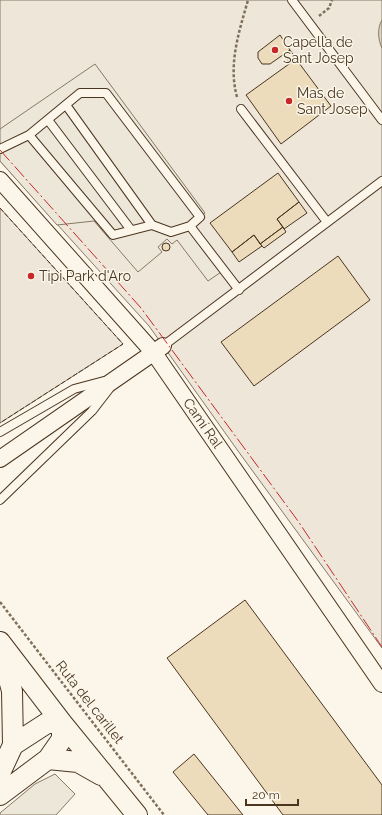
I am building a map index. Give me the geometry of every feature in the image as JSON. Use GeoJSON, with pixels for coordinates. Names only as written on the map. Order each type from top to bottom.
{"type":"FeatureCollection","features":[{"type":"Feature","properties":{"kind":"street","name":"Camí Ral"},"geometry":{"type":"LineString","coordinates":[[0,180],[159,349],[382,684]]}},
{"type":"Feature","properties":{"kind":"street"},"geometry":{"type":"LineString","coordinates":[[0,459],[159,349]]}},
{"type":"Feature","properties":{"kind":"street"},"geometry":{"type":"LineString","coordinates":[[0,643],[62,723],[138,815]]}},
{"type":"Feature","properties":{"kind":"street"},"geometry":{"type":"LineString","coordinates":[[0,643],[12,691],[13,745],[0,773]]}},
{"type":"Feature","properties":{"kind":"street"},"geometry":{"type":"LineString","coordinates":[[13,745],[47,723],[62,723]]}},
{"type":"Feature","properties":{"kind":"street"},"geometry":{"type":"LineString","coordinates":[[0,795],[48,759],[62,739],[62,723]]}},
{"type":"Feature","properties":{"kind":"street"},"geometry":{"type":"LineString","coordinates":[[48,759],[78,762],[107,778]]}},
{"type":"Feature","properties":{"kind":"lane"},"geometry":{"type":"LineString","coordinates":[[292,0],[382,120]]}},
{"type":"Feature","properties":{"kind":"lane"},"geometry":{"type":"LineString","coordinates":[[0,149],[29,135],[80,93],[106,93],[200,216],[190,226],[171,232],[152,225],[113,235],[29,135]]}},
{"type":"Feature","properties":{"kind":"lane"},"geometry":{"type":"LineString","coordinates":[[66,105],[152,225]]}},
{"type":"Feature","properties":{"kind":"lane"},"geometry":{"type":"LineString","coordinates":[[241,109],[327,222]]}},
{"type":"Feature","properties":{"kind":"lane"},"geometry":{"type":"LineString","coordinates":[[48,120],[131,230]]}},
{"type":"Feature","properties":{"kind":"lane"},"geometry":{"type":"LineString","coordinates":[[159,349],[382,180]]}},
{"type":"Feature","properties":{"kind":"lane"},"geometry":{"type":"LineString","coordinates":[[190,226],[238,290]]}},
{"type":"Feature","properties":{"kind":"lane"},"geometry":{"type":"LineString","coordinates":[[0,432],[74,388],[117,379]]}},
{"type":"Feature","properties":{"kind":"lane"},"geometry":{"type":"LineString","coordinates":[[0,500],[92,412],[117,379]]}},
{"type":"Feature","properties":{"kind":"path"},"geometry":{"type":"LineString","coordinates":[[241,109],[232,67],[239,32],[248,0]]}},
{"type":"Feature","properties":{"kind":"path"},"geometry":{"type":"LineString","coordinates":[[329,8],[332,0]]}},
{"type":"Feature","properties":{"kind":"path","name":"Ruta del carillet"},"geometry":{"type":"LineString","coordinates":[[0,602],[164,815]]}},
{"type":"Feature","properties":{"kind":"shaded area"},"geometry":{"type":"Polygon","coordinates":[[[0,0],[382,0],[382,648],[149,326],[0,161],[0,0]]]}},
{"type":"Feature","properties":{"kind":"shaded area"},"geometry":{"type":"Polygon","coordinates":[[[382,20],[382,48],[379,27],[382,20]]]}},
{"type":"Feature","properties":{"kind":"shaded area"},"geometry":{"type":"Polygon","coordinates":[[[95,64],[205,213],[190,226],[224,270],[208,281],[177,240],[172,244],[167,239],[158,247],[162,252],[138,272],[94,221],[57,225],[0,161],[0,129],[95,64]]]}},
{"type":"Feature","properties":{"kind":"shaded area","name":"Tipi Park d'Aro"},"geometry":{"type":"Polygon","coordinates":[[[0,208],[123,344],[0,423],[0,208]]]}},
{"type":"Feature","properties":{"kind":"shaded area"},"geometry":{"type":"Polygon","coordinates":[[[55,774],[75,794],[56,815],[0,815],[0,813],[35,784],[55,774]]]}},
{"type":"Feature","properties":{"kind":"building","name":"Capella de Sant Josep"},"geometry":{"type":"Polygon","coordinates":[[[280,35],[290,50],[270,64],[262,64],[258,58],[258,52],[280,35]]]}},
{"type":"Feature","properties":{"kind":"building"},"geometry":{"type":"Polygon","coordinates":[[[290,50],[296,59],[290,63],[283,54],[290,50]]]}},
{"type":"Feature","properties":{"kind":"building","name":"Mas de Sant Josep"},"geometry":{"type":"Polygon","coordinates":[[[296,59],[331,106],[281,144],[246,95],[296,59]]]}},
{"type":"Feature","properties":{"kind":"building"},"geometry":{"type":"Polygon","coordinates":[[[278,173],[299,202],[277,219],[283,227],[260,244],[254,235],[232,252],[210,223],[278,173]]]}},
{"type":"Feature","properties":{"kind":"building"},"geometry":{"type":"Polygon","coordinates":[[[299,202],[307,213],[284,229],[277,219],[299,202]]]}},
{"type":"Feature","properties":{"kind":"building"},"geometry":{"type":"Polygon","coordinates":[[[283,227],[286,232],[264,248],[260,244],[283,227]]]}},
{"type":"Feature","properties":{"kind":"building"},"geometry":{"type":"Polygon","coordinates":[[[254,235],[262,246],[239,262],[232,252],[254,235]]]}},
{"type":"Feature","properties":{"kind":"building"},"geometry":{"type":"Polygon","coordinates":[[[164,243],[168,243],[170,247],[168,251],[164,251],[162,249],[162,245],[164,243]]]}},
{"type":"Feature","properties":{"kind":"building"},"geometry":{"type":"Polygon","coordinates":[[[338,256],[370,300],[254,386],[221,342],[338,256]]]}},
{"type":"Feature","properties":{"kind":"building"},"geometry":{"type":"Polygon","coordinates":[[[245,600],[382,785],[382,815],[283,815],[167,658],[245,600]]]}},
{"type":"Feature","properties":{"kind":"building"},"geometry":{"type":"Polygon","coordinates":[[[194,754],[243,815],[208,815],[173,772],[194,754]]]}},
{"type":"Feature","properties":{"kind":"fence"},"geometry":{"type":"LineString","coordinates":[[0,208],[123,344],[0,423]]}},
{"type":"Feature","properties":{"kind":"power"},"geometry":{"type":"LineString","coordinates":[[0,150],[141,308],[298,521],[382,647]]}},
{"type":"Feature","properties":{"kind":"place","name":"Capella de Sant Josep"},"geometry":{"type":"Point","coordinates":[275,50]}},
{"type":"Feature","properties":{"kind":"place","name":"Mas de Sant Josep"},"geometry":{"type":"Point","coordinates":[289,101]}},
{"type":"Feature","properties":{"kind":"place","name":"Tipi Park d'Aro"},"geometry":{"type":"Point","coordinates":[31,276]}}]}
